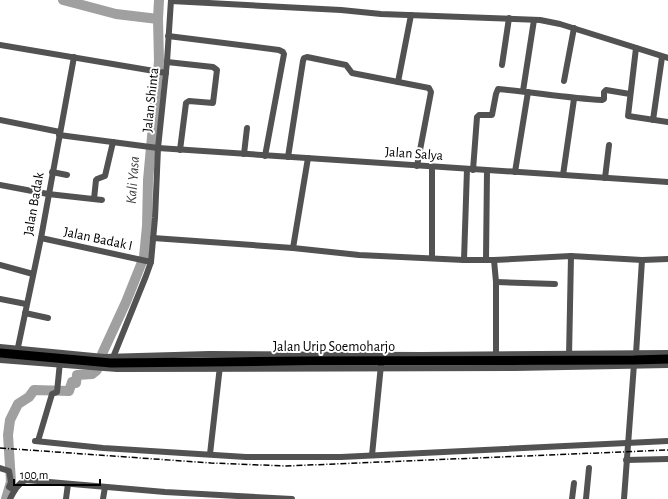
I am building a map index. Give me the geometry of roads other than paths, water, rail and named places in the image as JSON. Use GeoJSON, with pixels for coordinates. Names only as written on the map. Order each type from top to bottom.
{"type":"FeatureCollection","features":[{"type":"Feature","properties":{"kind":"highway","name":"Jalan Urip Soemoharjo"},"geometry":{"type":"LineString","coordinates":[[0,353],[17,352],[112,360],[380,367],[668,359]]}},
{"type":"Feature","properties":{"kind":"highway","name":"Jalan Urip Soemoharjo"},"geometry":{"type":"LineString","coordinates":[[0,358],[110,366],[220,367],[237,364],[569,357],[668,364]]}},
{"type":"Feature","properties":{"kind":"street"},"geometry":{"type":"LineString","coordinates":[[171,0],[411,15],[509,18],[549,21],[665,57],[654,120]]}},
{"type":"Feature","properties":{"kind":"street","name":"Jalan Shinta"},"geometry":{"type":"LineString","coordinates":[[112,360],[146,276],[146,261],[153,238],[156,148],[167,62],[171,0]]}},
{"type":"Feature","properties":{"kind":"street"},"geometry":{"type":"LineString","coordinates":[[398,82],[411,15]]}},
{"type":"Feature","properties":{"kind":"street"},"geometry":{"type":"LineString","coordinates":[[502,65],[509,18]]}},
{"type":"Feature","properties":{"kind":"street"},"geometry":{"type":"LineString","coordinates":[[515,172],[534,20]]}},
{"type":"Feature","properties":{"kind":"street"},"geometry":{"type":"LineString","coordinates":[[564,81],[574,28]]}},
{"type":"Feature","properties":{"kind":"street"},"geometry":{"type":"LineString","coordinates":[[168,36],[279,50],[283,52],[284,54],[265,156]]}},
{"type":"Feature","properties":{"kind":"street"},"geometry":{"type":"LineString","coordinates":[[0,45],[165,73]]}},
{"type":"Feature","properties":{"kind":"street"},"geometry":{"type":"LineString","coordinates":[[636,48],[628,116],[668,122]]}},
{"type":"Feature","properties":{"kind":"street","name":"Jalan Badak"},"geometry":{"type":"LineString","coordinates":[[17,352],[41,238],[74,57]]}},
{"type":"Feature","properties":{"kind":"street"},"geometry":{"type":"LineString","coordinates":[[288,157],[303,61],[306,57],[346,65],[352,73],[426,87],[431,90],[417,166]]}},
{"type":"Feature","properties":{"kind":"street"},"geometry":{"type":"LineString","coordinates":[[167,62],[213,67],[217,70],[213,103],[189,101],[186,103],[180,150]]}},
{"type":"Feature","properties":{"kind":"street"},"geometry":{"type":"LineString","coordinates":[[464,260],[470,170],[477,116],[492,115],[498,90],[526,92],[574,99],[603,100],[604,92],[607,90],[630,94]]}},
{"type":"Feature","properties":{"kind":"street"},"geometry":{"type":"LineString","coordinates":[[563,176],[574,99]]}},
{"type":"Feature","properties":{"kind":"street","name":"Jalan Salya"},"geometry":{"type":"LineString","coordinates":[[0,120],[60,134],[144,147],[470,170],[668,182]]}},
{"type":"Feature","properties":{"kind":"street"},"geometry":{"type":"LineString","coordinates":[[244,154],[247,128]]}},
{"type":"Feature","properties":{"kind":"street"},"geometry":{"type":"LineString","coordinates":[[94,199],[96,180],[105,176],[113,142]]}},
{"type":"Feature","properties":{"kind":"street"},"geometry":{"type":"LineString","coordinates":[[605,178],[609,145]]}},
{"type":"Feature","properties":{"kind":"street"},"geometry":{"type":"LineString","coordinates":[[293,248],[308,158]]}},
{"type":"Feature","properties":{"kind":"street"},"geometry":{"type":"LineString","coordinates":[[432,167],[432,257]]}},
{"type":"Feature","properties":{"kind":"street"},"geometry":{"type":"LineString","coordinates":[[486,260],[487,171]]}},
{"type":"Feature","properties":{"kind":"street"},"geometry":{"type":"LineString","coordinates":[[52,172],[67,175]]}},
{"type":"Feature","properties":{"kind":"street"},"geometry":{"type":"LineString","coordinates":[[0,185],[48,194],[102,200]]}},
{"type":"Feature","properties":{"kind":"street","name":"Jalan Badak I"},"geometry":{"type":"LineString","coordinates":[[41,238],[146,261]]}},
{"type":"Feature","properties":{"kind":"street"},"geometry":{"type":"LineString","coordinates":[[153,238],[293,248],[359,255],[432,257],[464,260],[571,256],[642,260],[668,259]]}},
{"type":"Feature","properties":{"kind":"street"},"geometry":{"type":"LineString","coordinates":[[569,357],[571,256]]}},
{"type":"Feature","properties":{"kind":"street"},"geometry":{"type":"LineString","coordinates":[[112,360],[209,354],[495,358],[496,282],[494,260]]}},
{"type":"Feature","properties":{"kind":"street"},"geometry":{"type":"LineString","coordinates":[[624,499],[627,443],[642,260]]}},
{"type":"Feature","properties":{"kind":"street"},"geometry":{"type":"LineString","coordinates":[[0,265],[33,274]]}},
{"type":"Feature","properties":{"kind":"street"},"geometry":{"type":"LineString","coordinates":[[496,282],[555,284]]}},
{"type":"Feature","properties":{"kind":"street"},"geometry":{"type":"LineString","coordinates":[[0,299],[26,304]]}},
{"type":"Feature","properties":{"kind":"street"},"geometry":{"type":"LineString","coordinates":[[25,313],[48,318]]}},
{"type":"Feature","properties":{"kind":"street"},"geometry":{"type":"LineString","coordinates":[[0,347],[17,352]]}},
{"type":"Feature","properties":{"kind":"street"},"geometry":{"type":"LineString","coordinates":[[634,361],[668,353]]}},
{"type":"Feature","properties":{"kind":"street"},"geometry":{"type":"LineString","coordinates":[[60,363],[57,391],[52,394],[37,441],[103,448],[246,457],[342,457],[668,441]]}},
{"type":"Feature","properties":{"kind":"street"},"geometry":{"type":"LineString","coordinates":[[210,454],[220,367],[286,370],[380,367],[372,455]]}},
{"type":"Feature","properties":{"kind":"street"},"geometry":{"type":"LineString","coordinates":[[626,460],[668,459]]}},
{"type":"Feature","properties":{"kind":"street"},"geometry":{"type":"LineString","coordinates":[[0,468],[9,471],[13,489]]}},
{"type":"Feature","properties":{"kind":"street"},"geometry":{"type":"LineString","coordinates":[[586,499],[589,468]]}},
{"type":"Feature","properties":{"kind":"street"},"geometry":{"type":"LineString","coordinates":[[10,499],[13,489],[21,482],[26,480],[227,497],[292,499]]}},
{"type":"Feature","properties":{"kind":"street"},"geometry":{"type":"LineString","coordinates":[[572,499],[574,483]]}},
{"type":"Feature","properties":{"kind":"street"},"geometry":{"type":"LineString","coordinates":[[66,499],[68,484]]}},
{"type":"Feature","properties":{"kind":"street"},"geometry":{"type":"LineString","coordinates":[[103,499],[105,487]]}},
{"type":"Feature","properties":{"kind":"waterway"},"geometry":{"type":"LineString","coordinates":[[63,0],[116,14],[158,19]]}},
{"type":"Feature","properties":{"kind":"waterway","name":"Kali Yasa"},"geometry":{"type":"LineString","coordinates":[[102,354],[126,302],[144,257],[147,226],[148,180],[159,61],[159,0]]}},
{"type":"Feature","properties":{"kind":"waterway","name":"Kali Yasa"},"geometry":{"type":"LineString","coordinates":[[6,499],[11,482],[8,435],[10,420],[18,404],[29,397],[34,390],[69,391],[72,382],[76,383],[77,375],[92,374],[97,370]]}},
{"type":"Feature","properties":{"kind":"railway"},"geometry":{"type":"LineString","coordinates":[[0,448],[211,463],[286,466],[668,450]]}}]}
